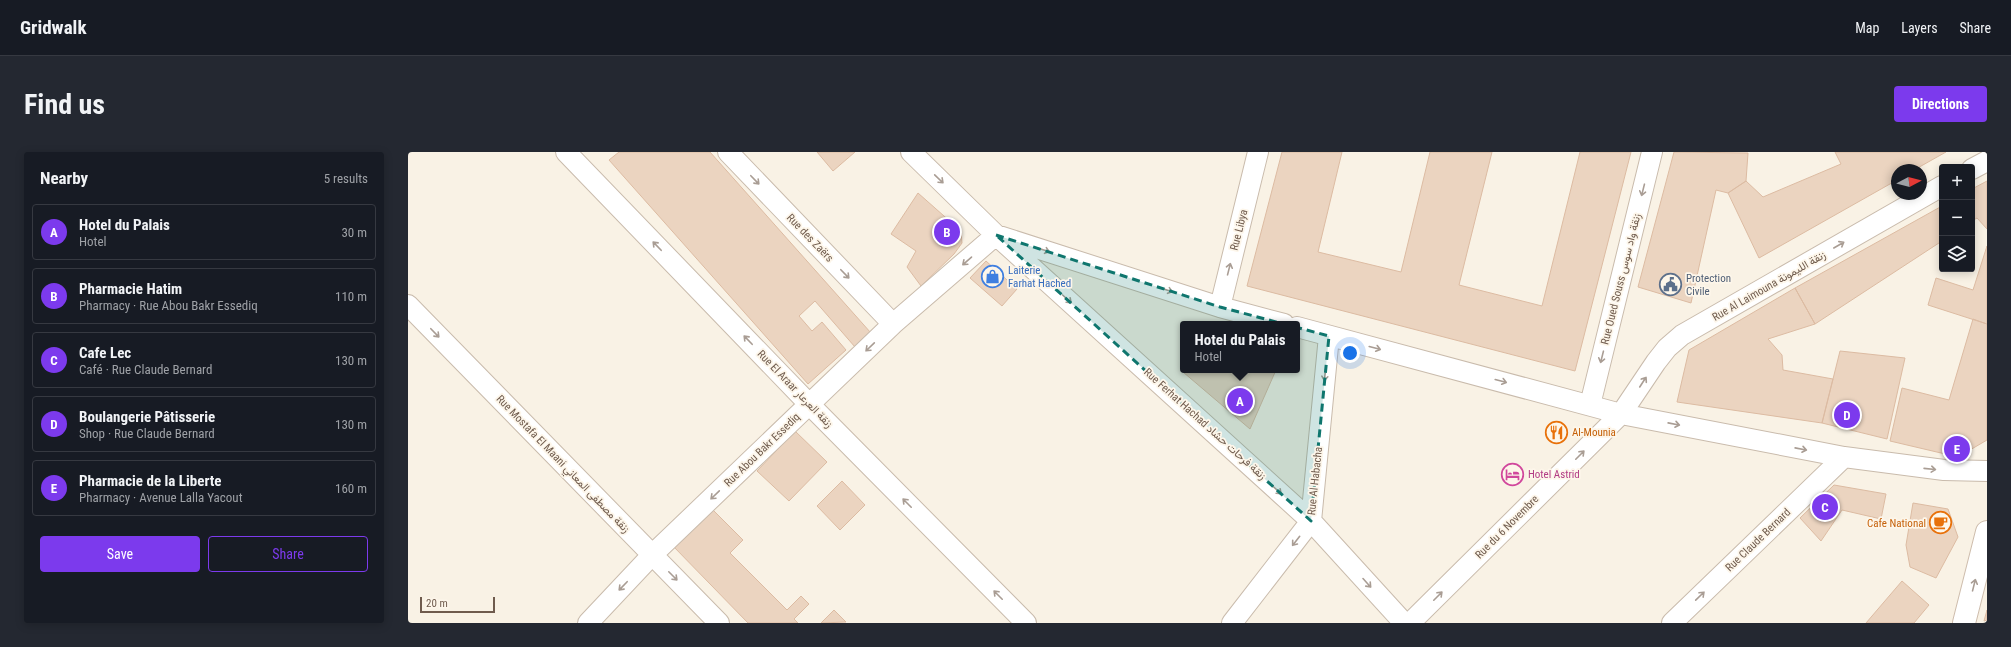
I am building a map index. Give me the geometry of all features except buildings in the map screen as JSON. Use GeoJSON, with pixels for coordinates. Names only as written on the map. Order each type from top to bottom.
{"type":"FeatureCollection","features":[{"type":"Feature","properties":{"kind":"main road"},"geometry":{"type":"LineString","coordinates":[[1964,623],[1987,532]]}},
{"type":"Feature","properties":{"kind":"street","name":"Rue El Araar زنقة العرعار"},"geometry":{"type":"LineString","coordinates":[[566,152],[810,405],[1026,623]]}},
{"type":"Feature","properties":{"kind":"street","name":"Rue des Zaërs"},"geometry":{"type":"LineString","coordinates":[[728,152],[893,324]]}},
{"type":"Feature","properties":{"kind":"street","name":"Rue Ferhat Hachad زنقة فرحات حشاد"},"geometry":{"type":"LineString","coordinates":[[911,152],[996,235],[1311,521],[1404,623]]}},
{"type":"Feature","properties":{"kind":"street","name":"Rue Libya"},"geometry":{"type":"LineString","coordinates":[[1220,307],[1258,152]]}},
{"type":"Feature","properties":{"kind":"street","name":"Rue Oued Souss زنقة واد سوس"},"geometry":{"type":"LineString","coordinates":[[1590,405],[1652,152]]}},
{"type":"Feature","properties":{"kind":"street"},"geometry":{"type":"LineString","coordinates":[[1975,167],[1987,161]]}},
{"type":"Feature","properties":{"kind":"street","name":"Rue Al Laimouna زنقة الليمونة"},"geometry":{"type":"LineString","coordinates":[[1622,414],[1656,362],[1682,335],[1939,188]]}},
{"type":"Feature","properties":{"kind":"street","name":"Rue Abou Bakr Essediq"},"geometry":{"type":"LineString","coordinates":[[588,623],[652,555],[893,324],[996,235]]}},
{"type":"Feature","properties":{"kind":"street"},"geometry":{"type":"LineString","coordinates":[[996,235],[1220,307],[1273,321]]}},
{"type":"Feature","properties":{"kind":"street","name":"Rue Mostafa El Maani زنقة مصطفى المعاني"},"geometry":{"type":"LineString","coordinates":[[408,305],[719,623]]}},
{"type":"Feature","properties":{"kind":"street"},"geometry":{"type":"LineString","coordinates":[[1300,328],[1622,414],[1844,457],[1944,470],[1987,471]]}},
{"type":"Feature","properties":{"kind":"street","name":"Rue Al Habacha"},"geometry":{"type":"LineString","coordinates":[[1232,623],[1311,521],[1329,336]]}},
{"type":"Feature","properties":{"kind":"street","name":"Rue du 6 Novembre"},"geometry":{"type":"LineString","coordinates":[[1410,623],[1622,414]]}},
{"type":"Feature","properties":{"kind":"street","name":"Rue Claude Bernard"},"geometry":{"type":"LineString","coordinates":[[1672,623],[1844,457]]}},
{"type":"Feature","properties":{"kind":"highlighted area"},"geometry":{"type":"Polygon","coordinates":[[[996,235],[1220,307],[1329,336],[1311,521],[996,235]]]}},
{"type":"Feature","properties":{"kind":"place","name":"Pharmacie Hatim"},"geometry":{"type":"Point","coordinates":[947,232]}},
{"type":"Feature","properties":{"kind":"place","name":"Laiterie Farhat Hached"},"geometry":{"type":"Point","coordinates":[992,276]}},
{"type":"Feature","properties":{"kind":"place","name":"Protection Civile"},"geometry":{"type":"Point","coordinates":[1670,284]}},
{"type":"Feature","properties":{"kind":"place","name":"Hotel du Palais"},"geometry":{"type":"Point","coordinates":[1240,401]}},
{"type":"Feature","properties":{"kind":"place","name":"Boulangerie Pâtisserie"},"geometry":{"type":"Point","coordinates":[1847,415]}},
{"type":"Feature","properties":{"kind":"place","name":"Al-Mounia"},"geometry":{"type":"Point","coordinates":[1556,432]}},
{"type":"Feature","properties":{"kind":"place","name":"Pharmacie de la Liberte"},"geometry":{"type":"Point","coordinates":[1957,449]}},
{"type":"Feature","properties":{"kind":"place","name":"Hotel Astrid"},"geometry":{"type":"Point","coordinates":[1513,474]}},
{"type":"Feature","properties":{"kind":"place","name":"Cafe Lec"},"geometry":{"type":"Point","coordinates":[1825,507]}},
{"type":"Feature","properties":{"kind":"place","name":"Cafe National"},"geometry":{"type":"Point","coordinates":[1941,523]}}]}
